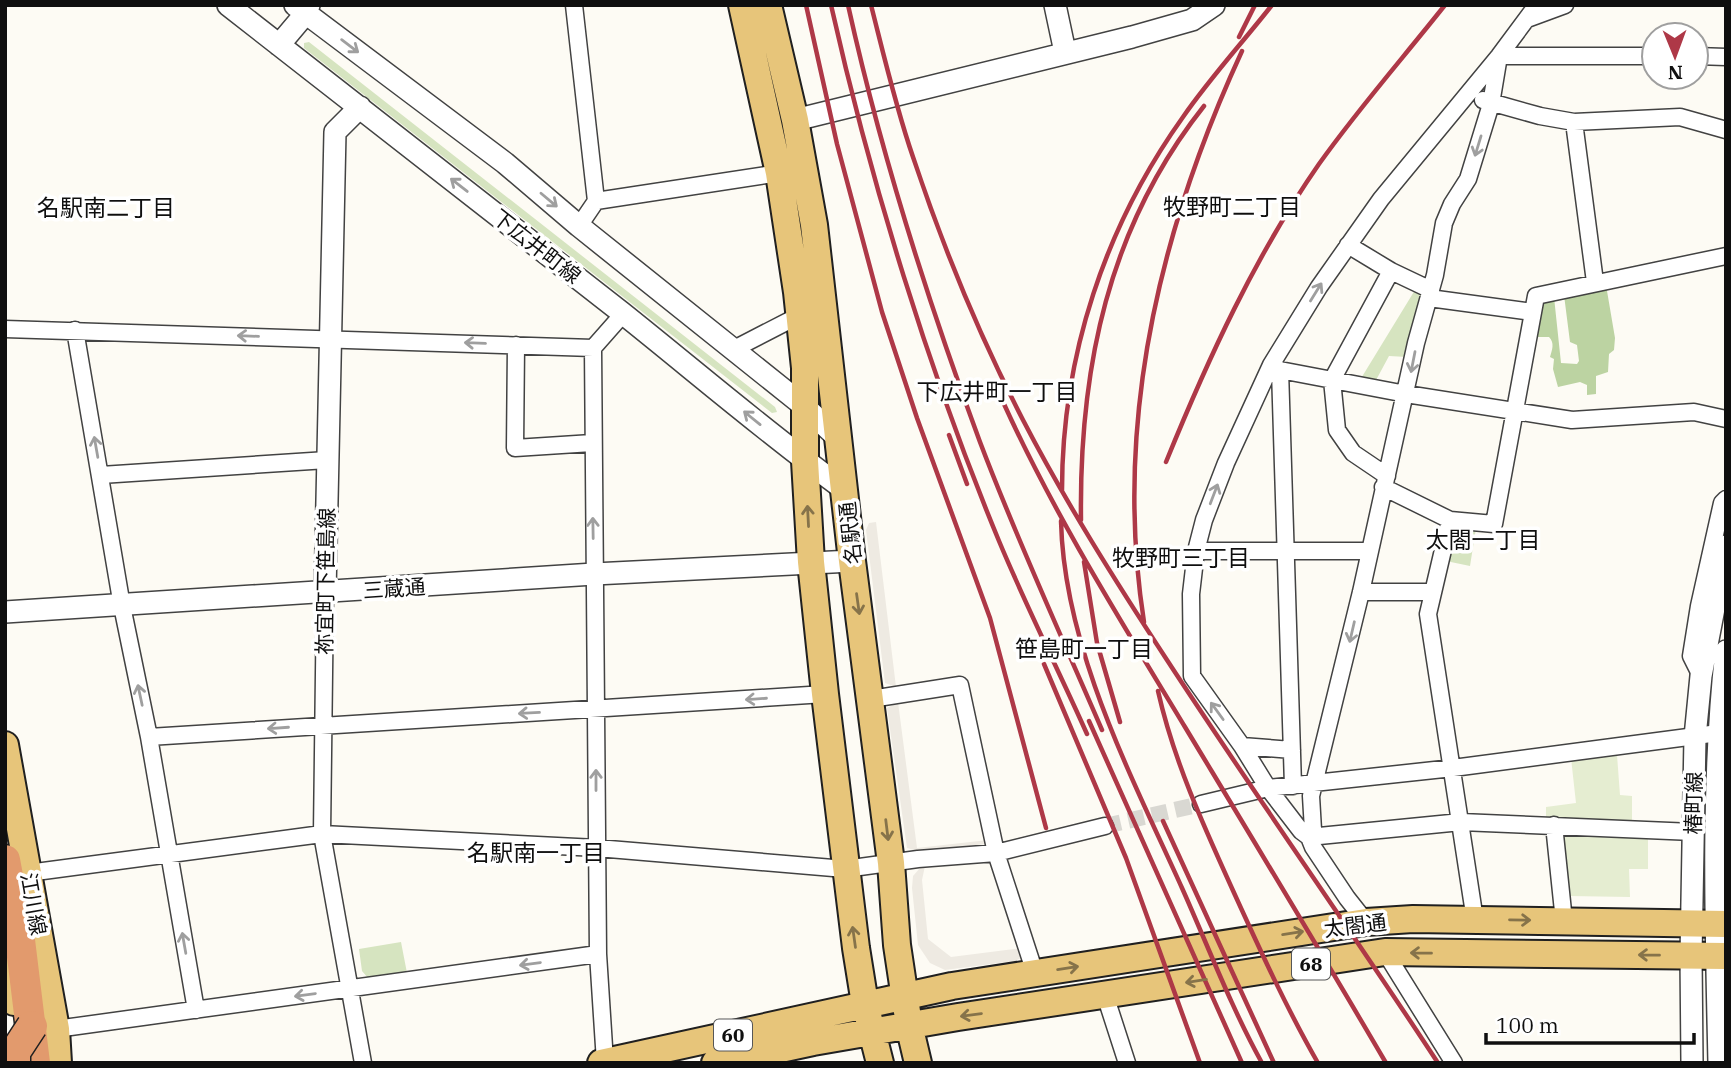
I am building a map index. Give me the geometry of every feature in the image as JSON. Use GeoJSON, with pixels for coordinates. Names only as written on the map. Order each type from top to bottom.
{"type":"FeatureCollection","features":[{"type":"Feature","properties":{"kind":"highway"},"geometry":{"type":"LineString","coordinates":[[17,867],[26,1037],[34,1063]]}},
{"type":"Feature","properties":{"kind":"main road","name":"名駅通"},"geometry":{"type":"LineString","coordinates":[[742,5],[779,173],[800,315],[805,368],[805,461],[811,562],[825,694],[845,869],[865,1004],[880,1063]]}},
{"type":"Feature","properties":{"kind":"main road","name":"名駅通"},"geometry":{"type":"LineString","coordinates":[[768,5],[795,120],[814,225],[852,561],[891,863],[897,945],[909,1026],[918,1063]]}},
{"type":"Feature","properties":{"kind":"main road","name":"江川線"},"geometry":{"type":"LineString","coordinates":[[5,745],[17,867]]}},
{"type":"Feature","properties":{"kind":"main road","name":"太閤通"},"geometry":{"type":"LineString","coordinates":[[865,1004],[1035,973],[1366,922],[1475,920],[1712,923]]}},
{"type":"Feature","properties":{"kind":"main road","name":"江川線"},"geometry":{"type":"LineString","coordinates":[[5,950],[26,1037],[22,1063]]}},
{"type":"Feature","properties":{"kind":"main road","name":"太閤通"},"geometry":{"type":"LineString","coordinates":[[909,1026],[1385,952],[1711,956]]}},
{"type":"Feature","properties":{"kind":"main road","name":"60"},"geometry":{"type":"LineString","coordinates":[[603,1062],[865,1004]]}},
{"type":"Feature","properties":{"kind":"main road","name":"60"},"geometry":{"type":"LineString","coordinates":[[715,1063],[909,1026]]}},
{"type":"Feature","properties":{"kind":"main road","name":"江川線"},"geometry":{"type":"LineString","coordinates":[[26,1037],[58,1063]]}},
{"type":"Feature","properties":{"kind":"street","name":"下広井町線"},"geometry":{"type":"LineString","coordinates":[[228,5],[845,490]]}},
{"type":"Feature","properties":{"kind":"street"},"geometry":{"type":"LineString","coordinates":[[574,5],[596,201],[579,226]]}},
{"type":"Feature","properties":{"kind":"street"},"geometry":{"type":"LineString","coordinates":[[1055,5],[1065,52]]}},
{"type":"Feature","properties":{"kind":"street"},"geometry":{"type":"LineString","coordinates":[[795,120],[1132,37],[1192,20],[1214,5]]}},
{"type":"Feature","properties":{"kind":"street"},"geometry":{"type":"LineString","coordinates":[[1366,922],[1347,898],[1309,837],[1301,831],[1268,788],[1242,746],[1192,677],[1191,594],[1196,551],[1204,520],[1226,463],[1319,287],[1381,199],[1499,56],[1537,5]]}},
{"type":"Feature","properties":{"kind":"street"},"geometry":{"type":"LineString","coordinates":[[1524,19],[1565,5]]}},
{"type":"Feature","properties":{"kind":"street","name":"下広井町線"},"geometry":{"type":"LineString","coordinates":[[304,8],[505,163],[579,226],[804,406],[839,439]]}},
{"type":"Feature","properties":{"kind":"street"},"geometry":{"type":"LineString","coordinates":[[279,45],[304,8]]}},
{"type":"Feature","properties":{"kind":"street"},"geometry":{"type":"LineString","coordinates":[[1499,56],[1640,56]]}},
{"type":"Feature","properties":{"kind":"street"},"geometry":{"type":"LineString","coordinates":[[1309,837],[1313,830],[1311,796],[1361,592],[1444,223],[1468,179],[1491,104],[1499,56]]}},
{"type":"Feature","properties":{"kind":"street"},"geometry":{"type":"LineString","coordinates":[[1468,93],[1491,104],[1574,121],[1680,117],[1726,130]]}},
{"type":"Feature","properties":{"kind":"street","name":"祢宜町下笹島線"},"geometry":{"type":"LineString","coordinates":[[360,107],[335,132],[329,338],[322,834],[363,1063]]}},
{"type":"Feature","properties":{"kind":"street"},"geometry":{"type":"LineString","coordinates":[[1574,121],[1595,282]]}},
{"type":"Feature","properties":{"kind":"street"},"geometry":{"type":"LineString","coordinates":[[596,201],[779,173]]}},
{"type":"Feature","properties":{"kind":"street"},"geometry":{"type":"LineString","coordinates":[[1348,245],[1430,294],[1533,312]]}},
{"type":"Feature","properties":{"kind":"street"},"geometry":{"type":"LineString","coordinates":[[1391,271],[1332,380],[1337,430],[1353,453],[1385,481],[1450,520],[1494,524],[1536,296],[1726,256]]}},
{"type":"Feature","properties":{"kind":"street"},"geometry":{"type":"LineString","coordinates":[[603,1062],[598,954],[593,348],[624,314]]}},
{"type":"Feature","properties":{"kind":"street"},"geometry":{"type":"LineString","coordinates":[[734,349],[800,315]]}},
{"type":"Feature","properties":{"kind":"street"},"geometry":{"type":"LineString","coordinates":[[5,329],[593,348]]}},
{"type":"Feature","properties":{"kind":"street"},"geometry":{"type":"LineString","coordinates":[[75,330],[196,1010]]}},
{"type":"Feature","properties":{"kind":"street"},"geometry":{"type":"LineString","coordinates":[[516,345],[515,447],[592,443]]}},
{"type":"Feature","properties":{"kind":"street"},"geometry":{"type":"LineString","coordinates":[[1275,368],[1406,394],[1572,420],[1695,412],[1726,419]]}},
{"type":"Feature","properties":{"kind":"street"},"geometry":{"type":"LineString","coordinates":[[1275,368],[1286,549],[1293,786]]}},
{"type":"Feature","properties":{"kind":"street"},"geometry":{"type":"LineString","coordinates":[[101,475],[327,460]]}},
{"type":"Feature","properties":{"kind":"street"},"geometry":{"type":"LineString","coordinates":[[1701,676],[1691,656],[1722,503],[1726,499]]}},
{"type":"Feature","properties":{"kind":"street"},"geometry":{"type":"LineString","coordinates":[[1450,520],[1428,614],[1475,920]]}},
{"type":"Feature","properties":{"kind":"street","name":"椿町線"},"geometry":{"type":"LineString","coordinates":[[1712,923],[1693,832],[1695,737],[1701,676],[1726,546]]}},
{"type":"Feature","properties":{"kind":"street"},"geometry":{"type":"LineString","coordinates":[[1196,551],[1369,551]]}},
{"type":"Feature","properties":{"kind":"street","name":"三蔵通"},"geometry":{"type":"LineString","coordinates":[[5,612],[594,574],[852,561]]}},
{"type":"Feature","properties":{"kind":"street"},"geometry":{"type":"LineString","coordinates":[[1361,592],[1433,592]]}},
{"type":"Feature","properties":{"kind":"street","name":"椿町線"},"geometry":{"type":"LineString","coordinates":[[1719,1063],[1711,956],[1720,833],[1726,651]]}},
{"type":"Feature","properties":{"kind":"street"},"geometry":{"type":"LineString","coordinates":[[871,699],[960,685],[996,853],[1035,973]]}},
{"type":"Feature","properties":{"kind":"street"},"geometry":{"type":"LineString","coordinates":[[149,737],[825,694]]}},
{"type":"Feature","properties":{"kind":"street"},"geometry":{"type":"LineString","coordinates":[[1201,804],[1268,788],[1453,768],[1722,733]]}},
{"type":"Feature","properties":{"kind":"street"},"geometry":{"type":"LineString","coordinates":[[1242,746],[1292,750]]}},
{"type":"Feature","properties":{"kind":"street"},"geometry":{"type":"LineString","coordinates":[[1309,837],[1461,822],[1693,832]]}},
{"type":"Feature","properties":{"kind":"street"},"geometry":{"type":"LineString","coordinates":[[1554,825],[1564,921]]}},
{"type":"Feature","properties":{"kind":"street"},"geometry":{"type":"LineString","coordinates":[[17,867],[169,854],[322,834],[597,848],[845,869],[918,859],[996,853],[1105,826]]}},
{"type":"Feature","properties":{"kind":"street"},"geometry":{"type":"LineString","coordinates":[[1385,952],[1454,1063]]}},
{"type":"Feature","properties":{"kind":"street"},"geometry":{"type":"LineString","coordinates":[[26,1037],[196,1010],[598,954]]}},
{"type":"Feature","properties":{"kind":"street","name":"椿町線"},"geometry":{"type":"LineString","coordinates":[[1692,1063],[1711,956]]}},
{"type":"Feature","properties":{"kind":"street"},"geometry":{"type":"LineString","coordinates":[[1105,995],[1127,1063]]}},
{"type":"Feature","properties":{"kind":"green space"},"geometry":{"type":"Polygon","coordinates":[[[309,42],[775,407],[777,412],[772,413],[304,48],[304,43],[309,42]]]}},
{"type":"Feature","properties":{"kind":"green space"},"geometry":{"type":"Polygon","coordinates":[[[1606,285],[1615,338],[1614,350],[1609,354],[1608,372],[1596,376],[1596,394],[1587,395],[1587,385],[1580,382],[1558,387],[1553,369],[1554,359],[1550,357],[1552,342],[1549,337],[1535,337],[1539,303],[1554,297],[1561,363],[1577,364],[1577,345],[1570,342],[1564,295],[1606,285]]]}},
{"type":"Feature","properties":{"kind":"green space"},"geometry":{"type":"Polygon","coordinates":[[[1415,290],[1424,292],[1407,357],[1389,356],[1375,382],[1360,380],[1415,290]]]}},
{"type":"Feature","properties":{"kind":"green space"},"geometry":{"type":"Polygon","coordinates":[[[1460,526],[1476,528],[1470,566],[1446,561],[1454,530],[1460,526]]]}},
{"type":"Feature","properties":{"kind":"green space"},"geometry":{"type":"Polygon","coordinates":[[[1617,755],[1620,795],[1632,796],[1632,823],[1546,818],[1546,807],[1576,803],[1571,758],[1617,755]]]}},
{"type":"Feature","properties":{"kind":"green space"},"geometry":{"type":"Polygon","coordinates":[[[1569,832],[1648,834],[1648,869],[1629,869],[1630,897],[1569,896],[1563,838],[1569,832]]]}},
{"type":"Feature","properties":{"kind":"green space"},"geometry":{"type":"Polygon","coordinates":[[[401,942],[407,973],[368,978],[362,971],[359,949],[401,942]]]}},
{"type":"Feature","properties":{"kind":"shaded area"},"geometry":{"type":"Polygon","coordinates":[[[876,522],[896,687],[885,683],[866,530],[869,523],[876,522]]]}},
{"type":"Feature","properties":{"kind":"shaded area"},"geometry":{"type":"Polygon","coordinates":[[[898,702],[917,848],[988,840],[986,844],[921,852],[907,848],[887,708],[898,702]]]}},
{"type":"Feature","properties":{"kind":"shaded area"},"geometry":{"type":"Polygon","coordinates":[[[925,866],[922,880],[928,939],[951,957],[1021,948],[1021,958],[945,970],[930,963],[918,945],[912,888],[913,876],[925,866]]]}},
{"type":"Feature","properties":{"kind":"tunnel"},"geometry":{"type":"LineString","coordinates":[[1105,826],[1201,804]]}},
{"type":"Feature","properties":{"kind":"railway"},"geometry":{"type":"LineString","coordinates":[[806,5],[837,144],[882,312],[917,418],[990,618],[1046,828]]}},
{"type":"Feature","properties":{"kind":"railway"},"geometry":{"type":"LineString","coordinates":[[831,5],[883,208],[949,411],[1009,565],[1087,734]]}},
{"type":"Feature","properties":{"kind":"railway"},"geometry":{"type":"LineString","coordinates":[[848,5],[890,171],[960,388],[1009,515],[1102,730]]}},
{"type":"Feature","properties":{"kind":"railway"},"geometry":{"type":"LineString","coordinates":[[871,5],[901,120],[937,224],[992,357],[1039,451],[1092,542],[1167,660],[1438,1063]]}},
{"type":"Feature","properties":{"kind":"railway"},"geometry":{"type":"LineString","coordinates":[[1239,37],[1255,5]]}},
{"type":"Feature","properties":{"kind":"railway"},"geometry":{"type":"LineString","coordinates":[[1062,490],[1070,391],[1093,294],[1110,248],[1155,159],[1215,74],[1272,5]]}},
{"type":"Feature","properties":{"kind":"railway"},"geometry":{"type":"LineString","coordinates":[[1166,462],[1234,309],[1274,235],[1319,164],[1349,123],[1445,5]]}},
{"type":"Feature","properties":{"kind":"railway"},"geometry":{"type":"LineString","coordinates":[[1144,622],[1136,548],[1135,475],[1140,402],[1150,330],[1166,259],[1187,188],[1242,51]]}},
{"type":"Feature","properties":{"kind":"railway"},"geometry":{"type":"LineString","coordinates":[[1081,520],[1086,409],[1106,302],[1122,250],[1144,201],[1171,152],[1204,106]]}},
{"type":"Feature","properties":{"kind":"railway"},"geometry":{"type":"LineString","coordinates":[[1004,404],[1045,487],[1090,568],[1386,1063]]}},
{"type":"Feature","properties":{"kind":"railway"},"geometry":{"type":"LineString","coordinates":[[949,435],[967,484]]}},
{"type":"Feature","properties":{"kind":"railway"},"geometry":{"type":"LineString","coordinates":[[1061,521],[1065,569],[1074,616],[1104,710],[1230,998],[1262,1063]]}},
{"type":"Feature","properties":{"kind":"railway"},"geometry":{"type":"LineString","coordinates":[[1084,562],[1097,643],[1120,722]]}},
{"type":"Feature","properties":{"kind":"railway"},"geometry":{"type":"LineString","coordinates":[[1044,664],[1126,858],[1200,1063]]}},
{"type":"Feature","properties":{"kind":"railway"},"geometry":{"type":"LineString","coordinates":[[1158,691],[1181,769],[1202,820],[1275,980],[1318,1063]]}},
{"type":"Feature","properties":{"kind":"railway"},"geometry":{"type":"LineString","coordinates":[[1089,721],[1242,1063]]}},
{"type":"Feature","properties":{"kind":"railway"},"geometry":{"type":"LineString","coordinates":[[1163,821],[1274,1063]]}},
{"type":"Feature","properties":{"kind":"district","name":"牧野町二丁目"},"geometry":{"type":"Point","coordinates":[1232,206]}},
{"type":"Feature","properties":{"kind":"district","name":"名駅南二丁目"},"geometry":{"type":"Point","coordinates":[106,207]}},
{"type":"Feature","properties":{"kind":"district","name":"下広井町一丁目"},"geometry":{"type":"Point","coordinates":[997,391]}},
{"type":"Feature","properties":{"kind":"district","name":"太閤一丁目"},"geometry":{"type":"Point","coordinates":[1483,539]}},
{"type":"Feature","properties":{"kind":"district","name":"牧野町三丁目"},"geometry":{"type":"Point","coordinates":[1181,557]}},
{"type":"Feature","properties":{"kind":"district","name":"笹島町一丁目"},"geometry":{"type":"Point","coordinates":[1084,648]}},
{"type":"Feature","properties":{"kind":"district","name":"名駅南一丁目"},"geometry":{"type":"Point","coordinates":[536,852]}}]}
